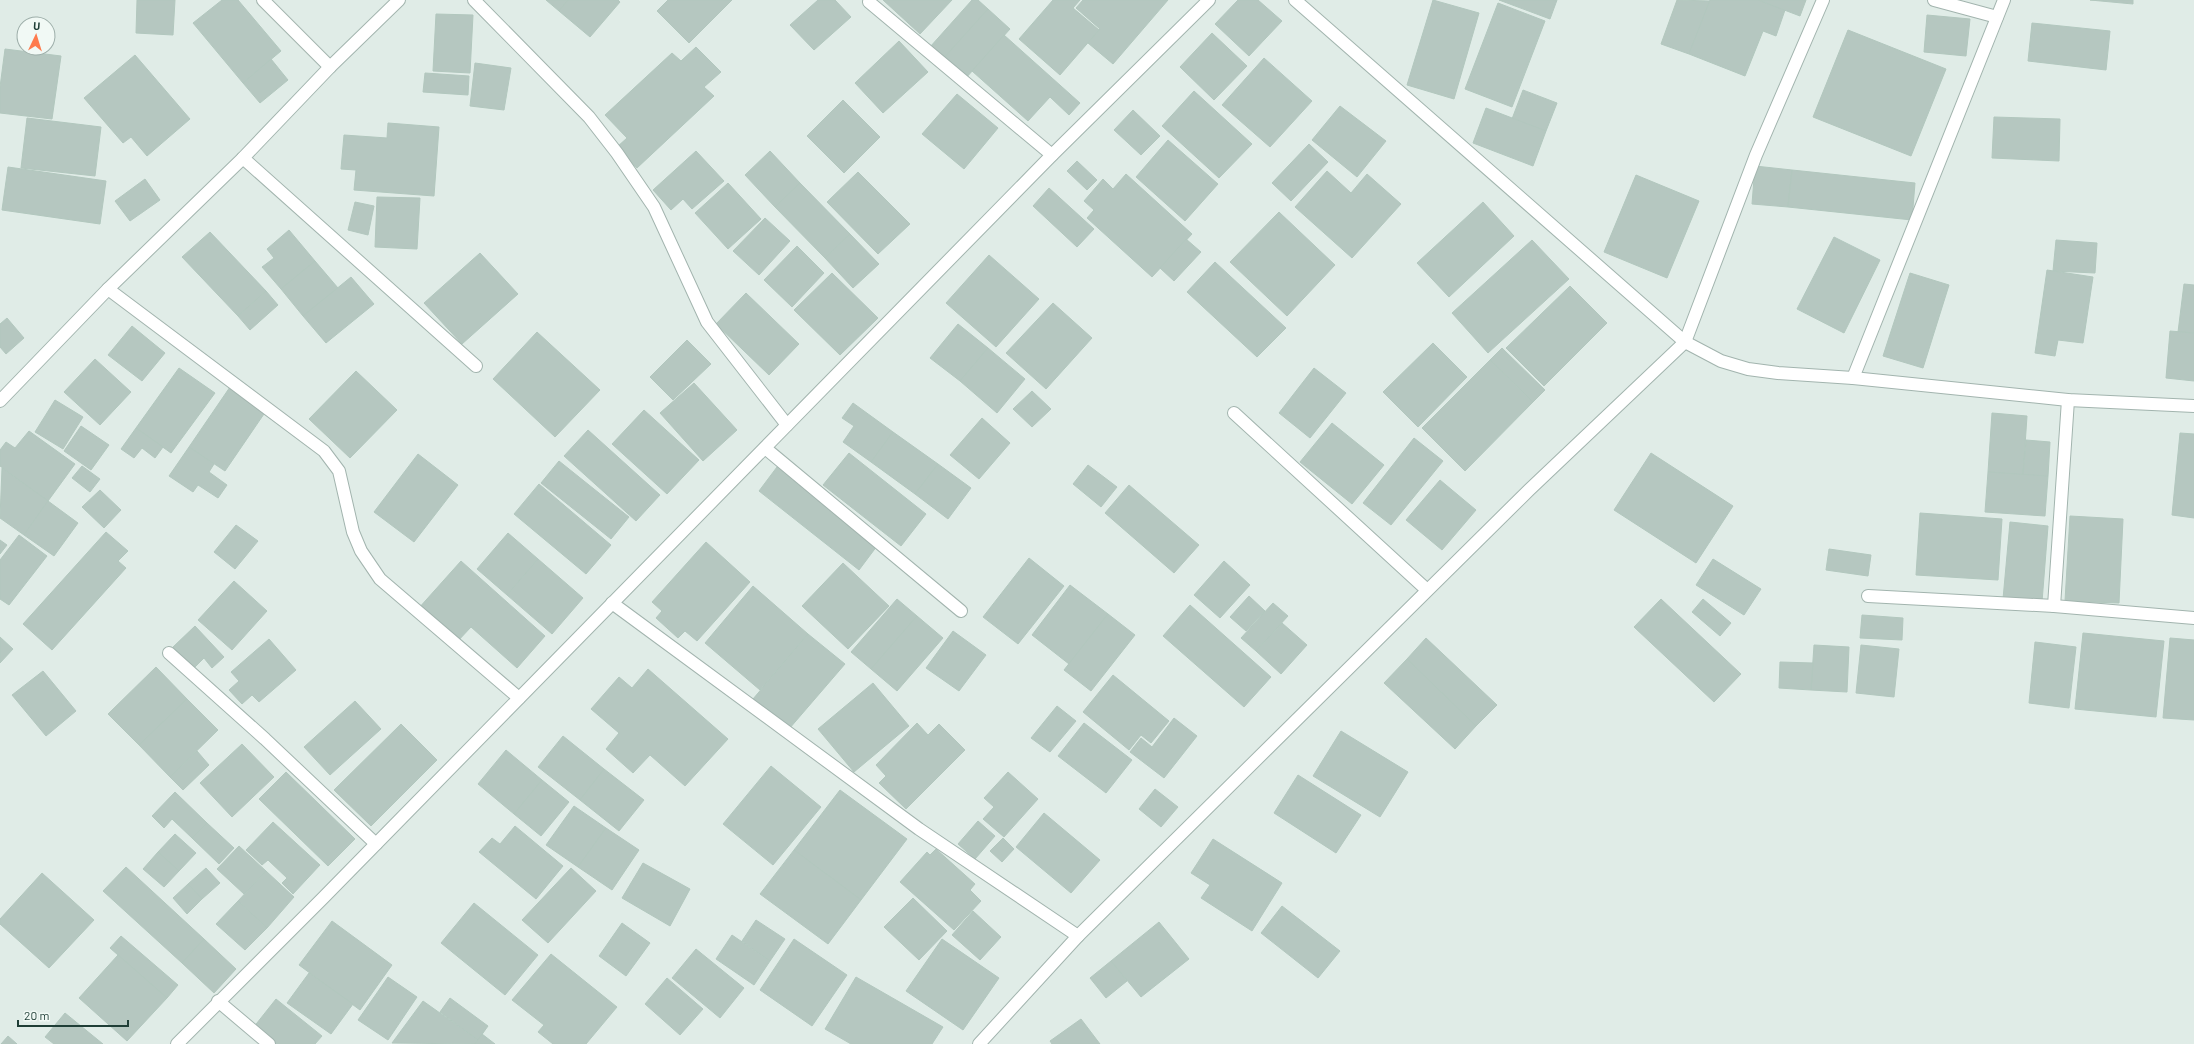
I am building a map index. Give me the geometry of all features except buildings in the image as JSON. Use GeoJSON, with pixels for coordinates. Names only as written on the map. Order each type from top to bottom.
{"type":"FeatureCollection","features":[{"type":"Feature","properties":{"kind":"street"},"geometry":{"type":"LineString","coordinates":[[263,0],[330,67]]}},
{"type":"Feature","properties":{"kind":"street"},"geometry":{"type":"LineString","coordinates":[[0,401],[108,289],[243,158],[330,67],[398,0]]}},
{"type":"Feature","properties":{"kind":"street"},"geometry":{"type":"LineString","coordinates":[[474,0],[590,117],[617,153],[654,207],[707,322],[787,425]]}},
{"type":"Feature","properties":{"kind":"street"},"geometry":{"type":"LineString","coordinates":[[177,1044],[218,1001],[376,844],[1052,155],[1209,0]]}},
{"type":"Feature","properties":{"kind":"street"},"geometry":{"type":"LineString","coordinates":[[1295,0],[1685,342],[1721,361],[1748,369],[2068,400],[2194,406]]}},
{"type":"Feature","properties":{"kind":"street"},"geometry":{"type":"LineString","coordinates":[[979,1044],[1078,936],[1427,590],[1685,342],[1756,155],[1822,0]]}},
{"type":"Feature","properties":{"kind":"street"},"geometry":{"type":"LineString","coordinates":[[1934,0],[1997,17]]}},
{"type":"Feature","properties":{"kind":"street"},"geometry":{"type":"LineString","coordinates":[[1853,378],[2004,0]]}},
{"type":"Feature","properties":{"kind":"street"},"geometry":{"type":"LineString","coordinates":[[868,2],[1052,155]]}},
{"type":"Feature","properties":{"kind":"street"},"geometry":{"type":"LineString","coordinates":[[243,158],[476,366]]}},
{"type":"Feature","properties":{"kind":"street"},"geometry":{"type":"LineString","coordinates":[[108,289],[324,451],[340,471],[353,532],[361,551],[380,579],[519,698]]}},
{"type":"Feature","properties":{"kind":"street"},"geometry":{"type":"LineString","coordinates":[[2054,606],[2068,400]]}},
{"type":"Feature","properties":{"kind":"street"},"geometry":{"type":"LineString","coordinates":[[1234,413],[1427,590]]}},
{"type":"Feature","properties":{"kind":"street"},"geometry":{"type":"LineString","coordinates":[[765,448],[961,611]]}},
{"type":"Feature","properties":{"kind":"street"},"geometry":{"type":"LineString","coordinates":[[1868,596],[2054,606],[2194,618]]}},
{"type":"Feature","properties":{"kind":"street"},"geometry":{"type":"LineString","coordinates":[[612,603],[919,829],[1078,936]]}},
{"type":"Feature","properties":{"kind":"street"},"geometry":{"type":"LineString","coordinates":[[169,653],[265,739],[376,844]]}},
{"type":"Feature","properties":{"kind":"street"},"geometry":{"type":"LineString","coordinates":[[218,1001],[268,1044]]}}]}
